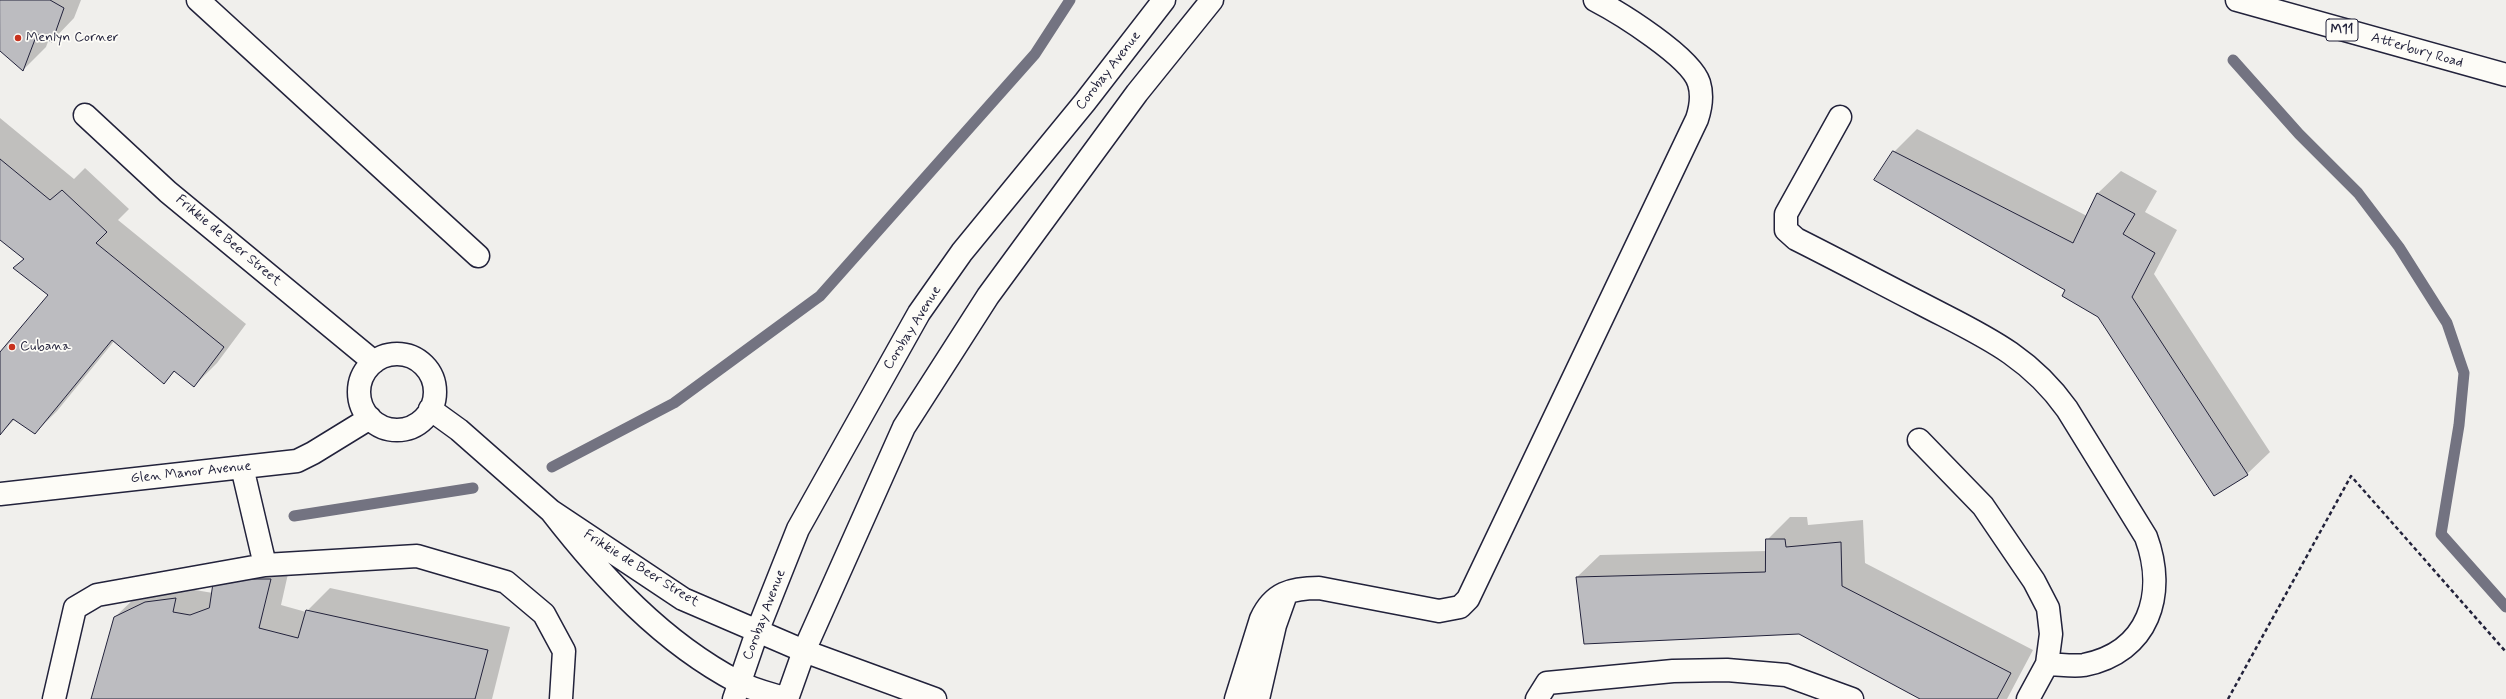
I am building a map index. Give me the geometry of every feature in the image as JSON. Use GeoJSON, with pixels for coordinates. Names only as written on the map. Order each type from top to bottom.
{"type":"FeatureCollection","features":[{"type":"Feature","properties":{"kind":"street"},"geometry":{"type":"LineString","coordinates":[[198,0],[478,256]]}},
{"type":"Feature","properties":{"kind":"street","name":"Corobay Avenue"},"geometry":{"type":"LineString","coordinates":[[737,691],[757,632],[798,529],[919,313],[962,252],[1086,102],[1164,0]]}},
{"type":"Feature","properties":{"kind":"street"},"geometry":{"type":"LineString","coordinates":[[787,699],[804,652],[904,427],[988,296],[1137,93],[1212,0]]}},
{"type":"Feature","properties":{"kind":"street"},"geometry":{"type":"LineString","coordinates":[[1236,699],[1261,619],[1270,602],[1277,596],[1304,588],[1336,590],[1439,611],[1460,607],[1468,599],[1697,119],[1701,103],[1699,82],[1688,65],[1671,50],[1596,0]]}},
{"type":"Feature","properties":{"kind":"street","name":"Atterbury Road"},"geometry":{"type":"LineString","coordinates":[[2237,0],[2506,75]]}},
{"type":"Feature","properties":{"kind":"street","name":"Frikkie de Beer Street"},"geometry":{"type":"LineString","coordinates":[[85,115],[168,192],[374,362]]}},
{"type":"Feature","properties":{"kind":"street"},"geometry":{"type":"LineString","coordinates":[[1840,117],[1786,214],[1786,230],[1796,239],[1996,343],[2028,364],[2054,391],[2067,408],[2146,537],[2153,554],[2155,573],[2151,613],[2143,627],[2130,643],[2114,654],[2098,661],[2082,665],[2047,664]]}},
{"type":"Feature","properties":{"kind":"street"},"geometry":{"type":"LineString","coordinates":[[390,354],[401,354],[414,358],[425,366],[432,376],[435,389],[430,409],[419,423],[406,428],[393,429],[381,426],[370,418],[362,407],[359,385],[363,374],[374,362],[390,354]]}},
{"type":"Feature","properties":{"kind":"street","name":"Frikkie de Beer Street"},"geometry":{"type":"LineString","coordinates":[[430,409],[459,430],[550,512],[597,568],[649,619],[737,691],[787,699]]}},
{"type":"Feature","properties":{"kind":"street","name":"Glen Manor Avenue"},"geometry":{"type":"LineString","coordinates":[[0,494],[297,460],[313,453],[370,418]]}},
{"type":"Feature","properties":{"kind":"street"},"geometry":{"type":"LineString","coordinates":[[1919,440],[1983,506],[2037,587],[2048,608],[2050,620],[2047,664],[2028,699]]}},
{"type":"Feature","properties":{"kind":"street"},"geometry":{"type":"LineString","coordinates":[[242,467],[265,564]]}},
{"type":"Feature","properties":{"kind":"street","name":"Frikkie de Beer Street"},"geometry":{"type":"LineString","coordinates":[[550,512],[683,598],[804,652],[935,699]]}},
{"type":"Feature","properties":{"kind":"street"},"geometry":{"type":"LineString","coordinates":[[54,699],[75,608],[97,595],[265,564],[417,556],[506,582],[544,614],[564,651],[561,699]]}},
{"type":"Feature","properties":{"kind":"street"},"geometry":{"type":"LineString","coordinates":[[1258,699],[1275,624],[1287,593]]}},
{"type":"Feature","properties":{"kind":"street"},"geometry":{"type":"LineString","coordinates":[[1537,699],[1548,683],[1673,671],[1727,670],[1786,675],[1852,699]]}},
{"type":"Feature","properties":{"kind":"path"},"geometry":{"type":"LineString","coordinates":[[2228,699],[2351,476],[2506,652]]}},
{"type":"Feature","properties":{"kind":"building","name":"Menlyn Corner"},"geometry":{"type":"Polygon","coordinates":[[[0,0],[50,0],[64,8],[52,42],[37,34],[23,71],[0,51],[0,0]]]}},
{"type":"Feature","properties":{"kind":"building"},"geometry":{"type":"Polygon","coordinates":[[[1893,151],[2073,243],[2097,193],[2135,214],[2123,234],[2155,253],[2132,297],[2248,475],[2214,496],[2098,317],[2062,296],[2065,290],[1874,180],[1893,151]]]}},
{"type":"Feature","properties":{"kind":"building"},"geometry":{"type":"Polygon","coordinates":[[[0,159],[50,200],[62,190],[107,232],[96,243],[224,347],[194,387],[174,371],[164,384],[112,340],[35,434],[13,419],[0,435],[0,352],[48,295],[13,268],[24,259],[0,240],[0,159]]]}},
{"type":"Feature","properties":{"kind":"building"},"geometry":{"type":"Polygon","coordinates":[[[1766,539],[1785,539],[1786,547],[1841,542],[1842,586],[2011,673],[1997,699],[1920,699],[1799,634],[1584,644],[1576,577],[1765,572],[1766,539]]]}},
{"type":"Feature","properties":{"kind":"building"},"geometry":{"type":"Polygon","coordinates":[[[214,579],[271,579],[259,628],[298,638],[306,610],[488,650],[475,699],[91,699],[114,617],[145,602],[176,598],[173,612],[190,615],[209,608],[214,579]]]}},
{"type":"Feature","properties":{"kind":"waterway"},"geometry":{"type":"LineString","coordinates":[[552,467],[674,403],[820,296],[1035,54],[1070,0]]}},
{"type":"Feature","properties":{"kind":"waterway"},"geometry":{"type":"LineString","coordinates":[[2233,60],[2299,134],[2358,193],[2399,247],[2447,323],[2464,373],[2459,425],[2441,534],[2506,607]]}},
{"type":"Feature","properties":{"kind":"waterway"},"geometry":{"type":"LineString","coordinates":[[294,516],[473,488]]}},
{"type":"Feature","properties":{"kind":"place","name":"Menlyn Corner"},"geometry":{"type":"Point","coordinates":[18,38]}},
{"type":"Feature","properties":{"kind":"place","name":"Cubana"},"geometry":{"type":"Point","coordinates":[12,347]}}]}
